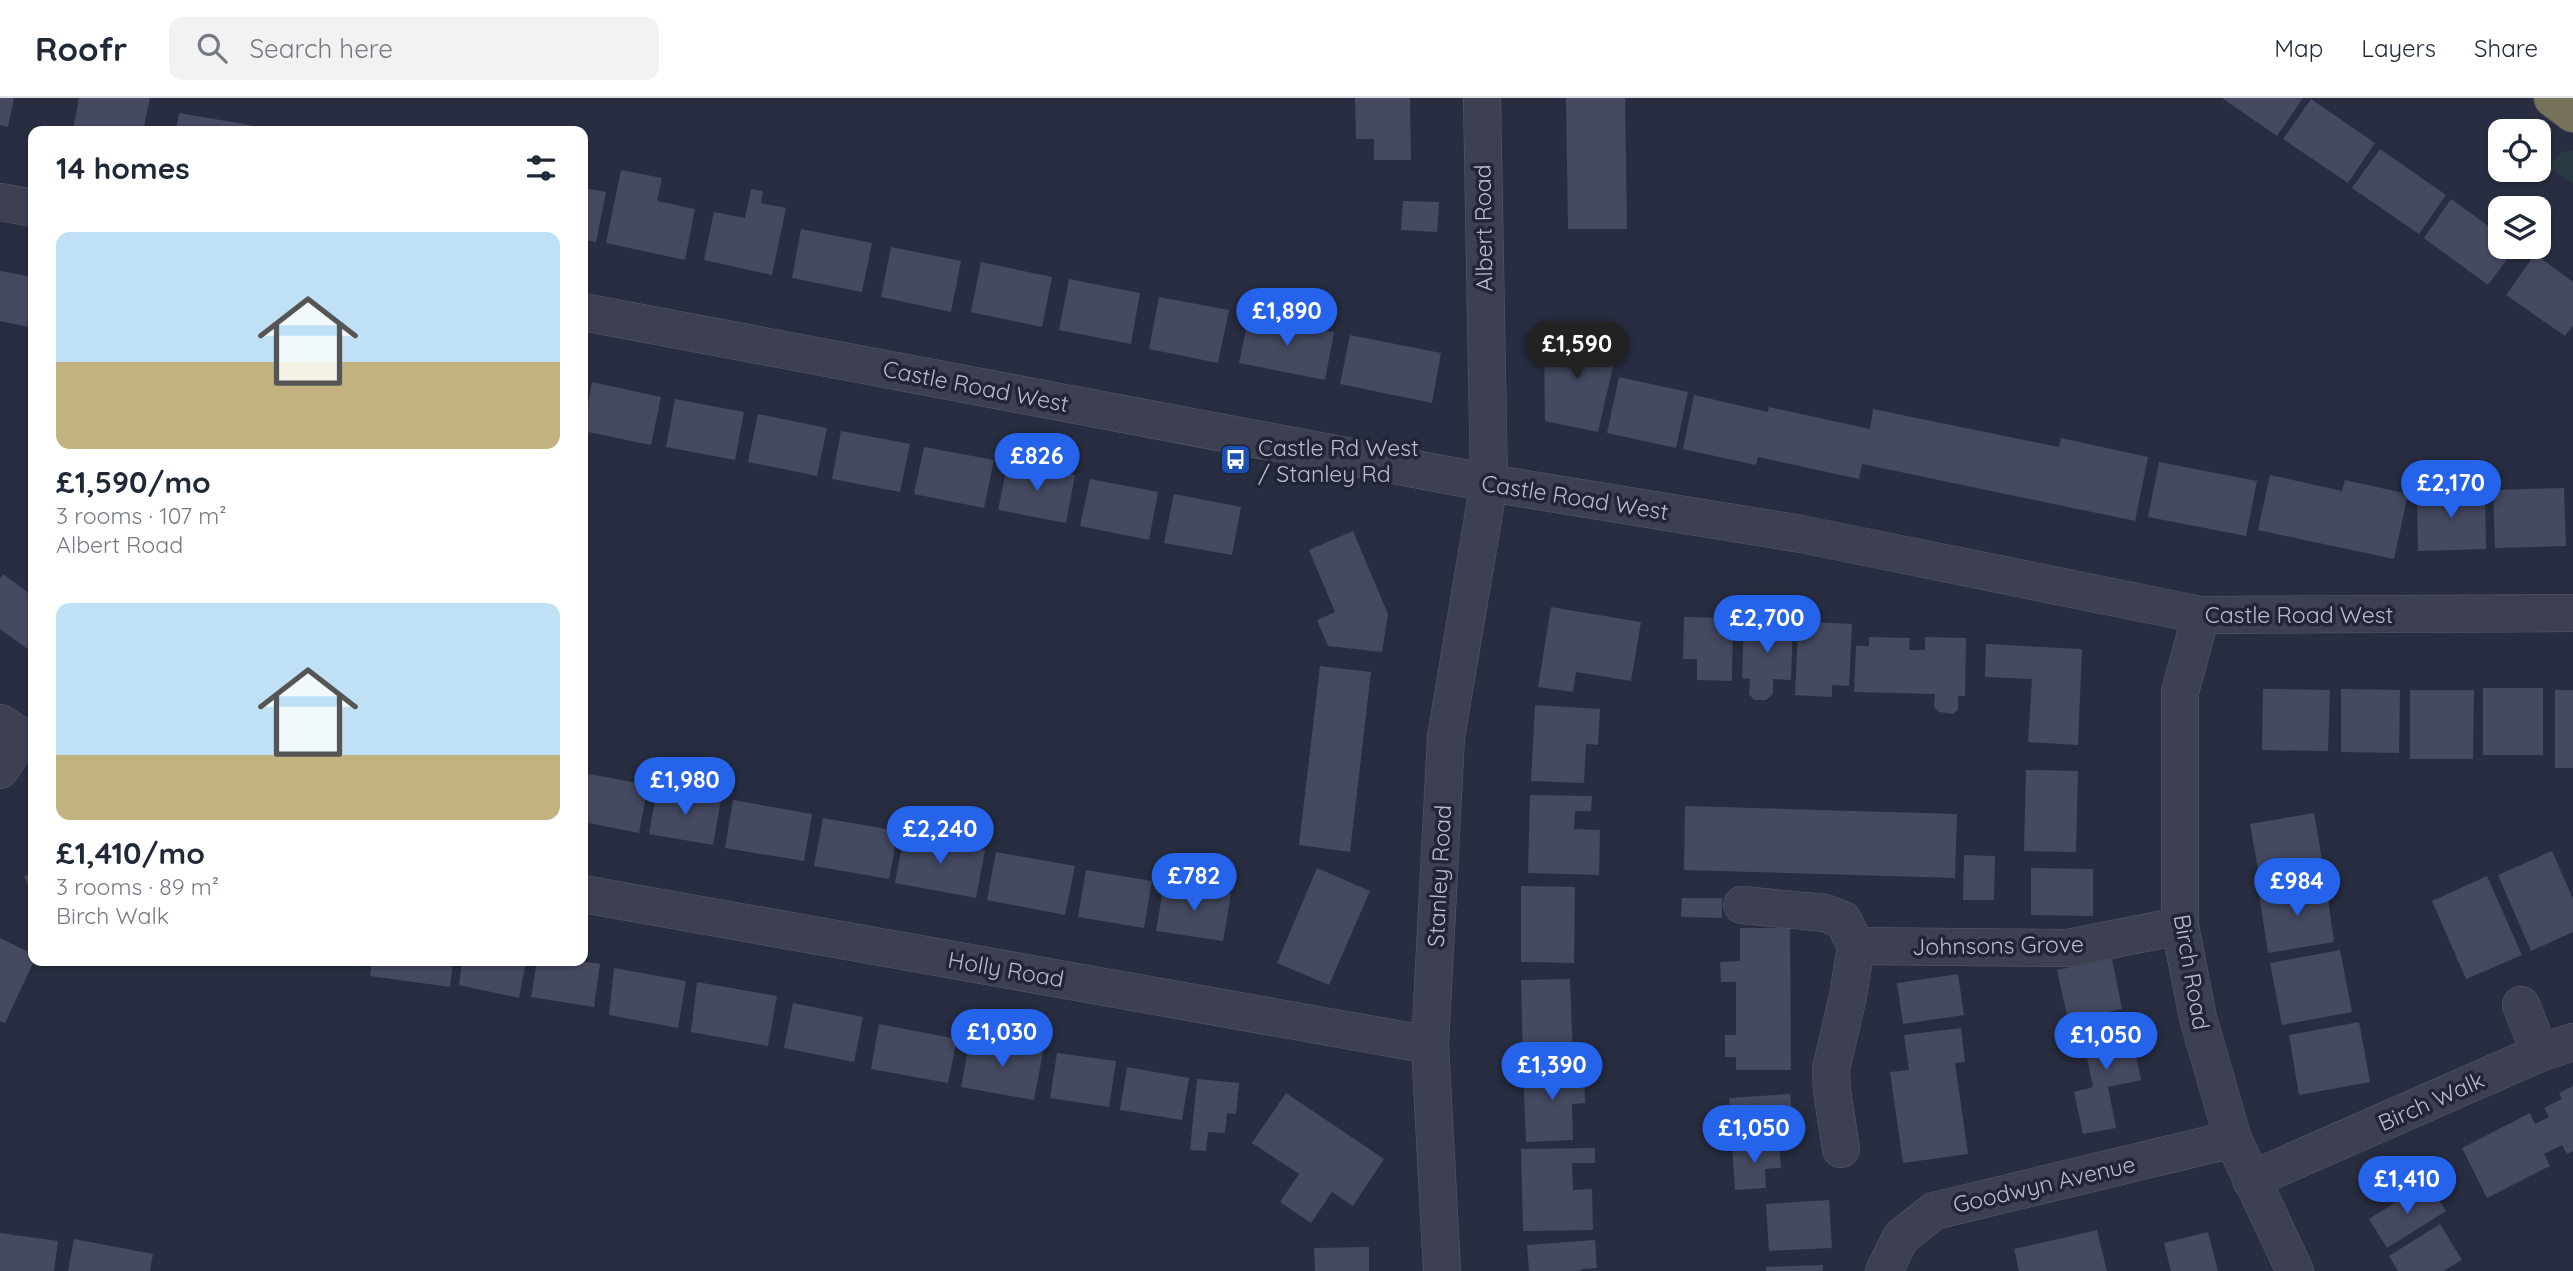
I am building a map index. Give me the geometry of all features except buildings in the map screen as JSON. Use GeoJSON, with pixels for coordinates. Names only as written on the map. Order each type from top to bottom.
{"type":"FeatureCollection","features":[{"type":"Feature","properties":{"kind":"highway"},"geometry":{"type":"LineString","coordinates":[[2553,98],[2573,113]]}},
{"type":"Feature","properties":{"kind":"street","name":"Albert Road"},"geometry":{"type":"LineString","coordinates":[[1482,98],[1489,483]]}},
{"type":"Feature","properties":{"kind":"street"},"geometry":{"type":"LineString","coordinates":[[0,202],[28,207]]}},
{"type":"Feature","properties":{"kind":"street","name":"Castle Road West"},"geometry":{"type":"LineString","coordinates":[[588,313],[1489,483],[1801,534],[2201,615],[2573,613]]}},
{"type":"Feature","properties":{"kind":"street","name":"Stanley Road"},"geometry":{"type":"LineString","coordinates":[[1442,1271],[1430,1045],[1446,737],[1489,483]]}},
{"type":"Feature","properties":{"kind":"street","name":"Birch Road"},"geometry":{"type":"LineString","coordinates":[[2201,615],[2180,692],[2180,926],[2198,1018],[2233,1139],[2295,1271]]}},
{"type":"Feature","properties":{"kind":"street"},"geometry":{"type":"LineString","coordinates":[[0,770],[18,735]]}},
{"type":"Feature","properties":{"kind":"street","name":"Holly Road"},"geometry":{"type":"LineString","coordinates":[[588,895],[1430,1045]]}},
{"type":"Feature","properties":{"kind":"street"},"geometry":{"type":"LineString","coordinates":[[1742,905],[1825,913],[1843,920],[1856,946],[1848,996],[1831,1069],[1841,1149]]}},
{"type":"Feature","properties":{"kind":"street","name":"Johnsons Grove"},"geometry":{"type":"LineString","coordinates":[[1856,946],[2068,948],[2180,926]]}},
{"type":"Feature","properties":{"kind":"street"},"geometry":{"type":"LineString","coordinates":[[2521,1006],[2557,1048]]}},
{"type":"Feature","properties":{"kind":"street","name":"Birch Walk"},"geometry":{"type":"LineString","coordinates":[[2251,1180],[2557,1048]]}},
{"type":"Feature","properties":{"kind":"street","name":"Goodwyn Avenue"},"geometry":{"type":"LineString","coordinates":[[1884,1271],[1901,1237],[1934,1211],[2233,1139]]}},
{"type":"Feature","properties":{"kind":"shaded area"},"geometry":{"type":"Polygon","coordinates":[[[2573,150],[2573,184],[2551,169],[2551,164],[2562,152],[2573,150]]]}},
{"type":"Feature","properties":{"kind":"place","name":"Castle Rd West / Stanley Rd"},"geometry":{"type":"Point","coordinates":[1235,460]}}]}
